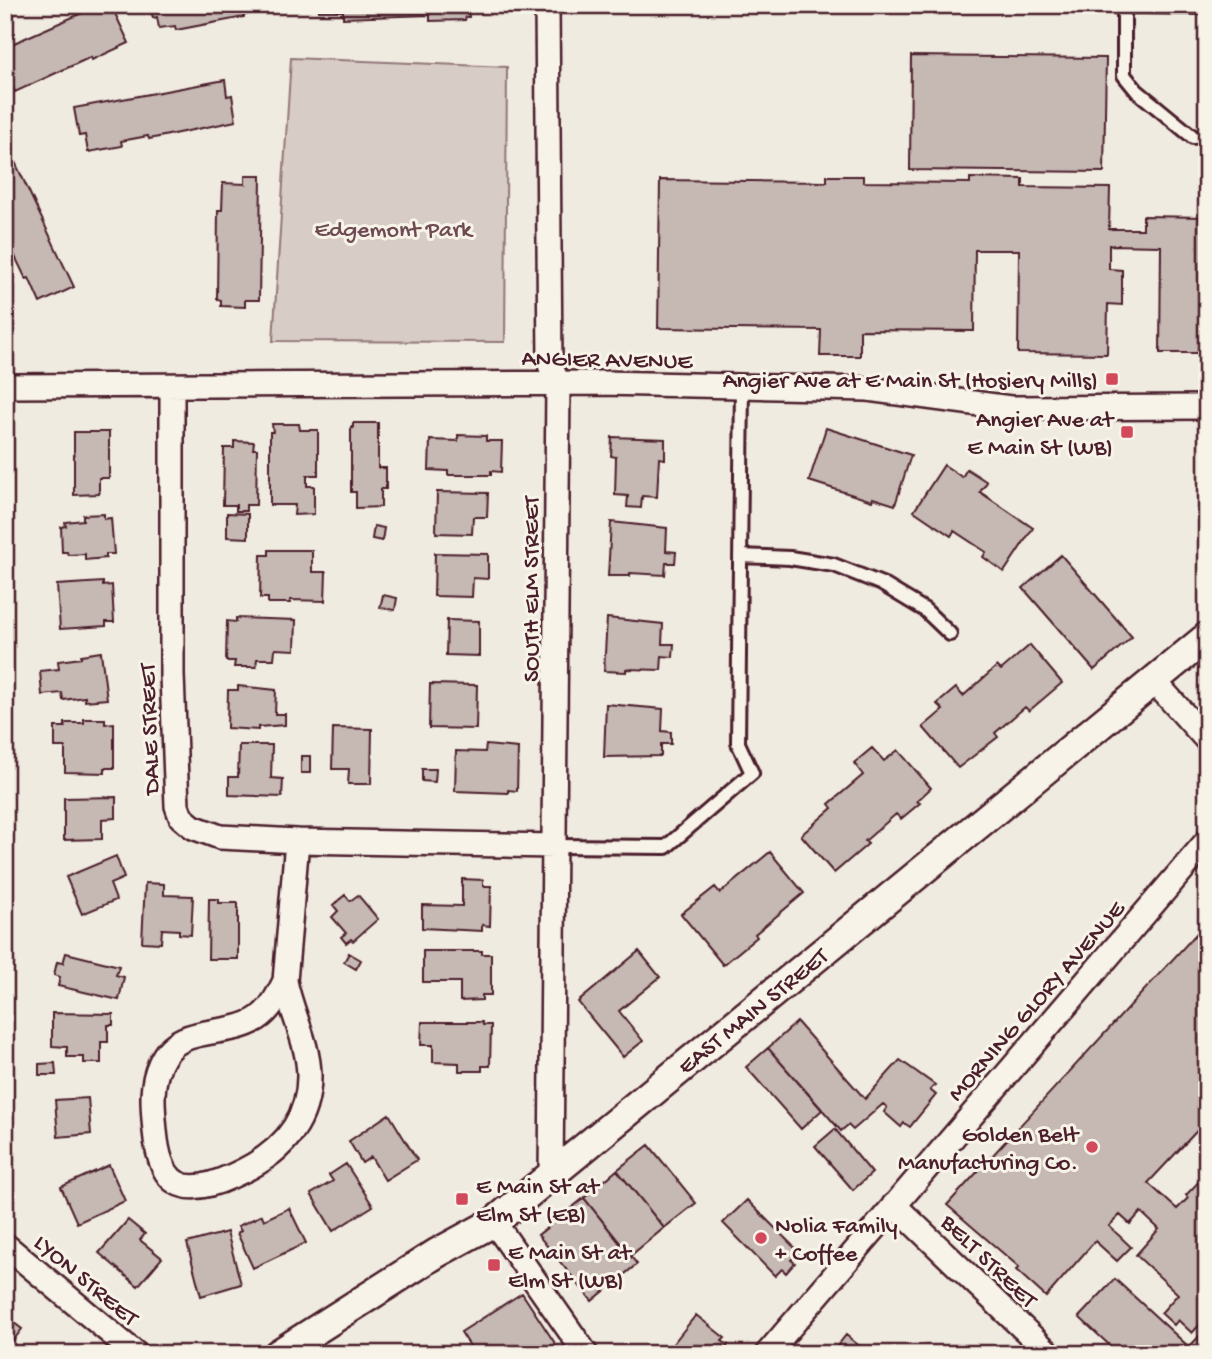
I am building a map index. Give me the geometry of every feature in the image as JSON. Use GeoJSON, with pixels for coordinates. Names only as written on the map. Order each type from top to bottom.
{"type":"FeatureCollection","features":[{"type":"Feature","properties":{"kind":"street","name":"SOUTH ELM STREET"},"geometry":{"type":"LineString","coordinates":[[548,5],[550,365],[558,383],[551,1176]]}},
{"type":"Feature","properties":{"kind":"street","name":"ANGIER AVENUE"},"geometry":{"type":"LineString","coordinates":[[5,386],[558,383],[743,386],[868,389],[1010,408],[1207,407]]}},
{"type":"Feature","properties":{"kind":"street","name":"DALE STREET"},"geometry":{"type":"LineString","coordinates":[[172,386],[172,675],[177,806],[181,817],[193,827],[220,837],[555,846]]}},
{"type":"Feature","properties":{"kind":"street","name":"EAST MAIN STREET"},"geometry":{"type":"LineString","coordinates":[[278,1354],[436,1253],[494,1222],[1207,638]]}},
{"type":"Feature","properties":{"kind":"street"},"geometry":{"type":"LineString","coordinates":[[1154,681],[1207,740]]}},
{"type":"Feature","properties":{"kind":"street"},"geometry":{"type":"LineString","coordinates":[[285,981],[275,1001],[257,1019],[241,1026],[192,1034],[171,1048],[161,1060],[153,1083],[156,1150],[161,1166],[170,1178],[181,1185],[192,1188],[209,1186],[271,1156],[291,1135],[306,1101],[309,1074],[306,1054],[285,981],[297,841]]}},
{"type":"Feature","properties":{"kind":"street","name":"MORNING GLORY AVENUE"},"geometry":{"type":"LineString","coordinates":[[767,1354],[1207,841]]}},
{"type":"Feature","properties":{"kind":"street","name":"BELT STREET"},"geometry":{"type":"LineString","coordinates":[[894,1205],[1049,1354]]}},
{"type":"Feature","properties":{"kind":"street"},"geometry":{"type":"LineString","coordinates":[[494,1222],[586,1354]]}},
{"type":"Feature","properties":{"kind":"street","name":"LYON STREET"},"geometry":{"type":"LineString","coordinates":[[5,1245],[136,1354]]}},
{"type":"Feature","properties":{"kind":"lane"},"geometry":{"type":"LineString","coordinates":[[1078,5],[1207,7]]}},
{"type":"Feature","properties":{"kind":"lane"},"geometry":{"type":"LineString","coordinates":[[1124,6],[1124,75],[1137,92],[1193,137]]}},
{"type":"Feature","properties":{"kind":"lane"},"geometry":{"type":"LineString","coordinates":[[555,846],[666,847],[752,774],[738,743],[743,386]]}},
{"type":"Feature","properties":{"kind":"lane"},"geometry":{"type":"LineString","coordinates":[[740,555],[790,558],[834,565],[882,584],[925,610],[950,635]]}},
{"type":"Feature","properties":{"kind":"green space","name":"Edgemont Park"},"geometry":{"type":"Polygon","coordinates":[[[291,58],[507,67],[505,342],[273,341],[291,58]]]}},
{"type":"Feature","properties":{"kind":"building"},"geometry":{"type":"Polygon","coordinates":[[[100,5],[111,5],[129,43],[92,60],[91,57],[15,92],[9,79],[5,81],[5,47],[100,5]]]}},
{"type":"Feature","properties":{"kind":"building"},"geometry":{"type":"Polygon","coordinates":[[[150,5],[265,5],[265,11],[176,30],[175,26],[159,28],[157,17],[153,18],[150,5]]]}},
{"type":"Feature","properties":{"kind":"building"},"geometry":{"type":"Polygon","coordinates":[[[319,5],[468,5],[469,17],[465,20],[430,21],[430,15],[343,18],[343,11],[319,11],[319,5]]]}},
{"type":"Feature","properties":{"kind":"building"},"geometry":{"type":"Polygon","coordinates":[[[911,56],[1106,58],[1104,172],[910,170],[911,56]]]}},
{"type":"Feature","properties":{"kind":"building"},"geometry":{"type":"Polygon","coordinates":[[[225,80],[227,96],[232,95],[236,121],[149,139],[148,136],[121,141],[122,146],[88,152],[85,135],[79,136],[74,108],[225,80]]]}},
{"type":"Feature","properties":{"kind":"building"},"geometry":{"type":"Polygon","coordinates":[[[15,162],[74,287],[40,303],[5,236],[5,166],[15,162]]]}},
{"type":"Feature","properties":{"kind":"building"},"geometry":{"type":"Polygon","coordinates":[[[245,176],[261,176],[259,300],[245,300],[245,307],[221,306],[221,300],[217,299],[218,210],[222,210],[223,183],[245,184],[245,176]]]}},
{"type":"Feature","properties":{"kind":"building"},"geometry":{"type":"Polygon","coordinates":[[[827,176],[863,176],[863,182],[970,183],[970,178],[1023,179],[1023,187],[1110,188],[1109,229],[1143,229],[1143,216],[1207,217],[1207,353],[1160,353],[1161,246],[1109,245],[1109,269],[1122,270],[1122,305],[1108,304],[1107,354],[1018,353],[1019,250],[975,250],[974,331],[860,330],[860,356],[820,356],[821,330],[658,328],[660,180],[827,182],[827,176]]]}},
{"type":"Feature","properties":{"kind":"building"},"geometry":{"type":"Polygon","coordinates":[[[353,423],[378,423],[378,468],[386,468],[386,489],[381,489],[381,507],[356,508],[356,492],[351,492],[353,423]]]}},
{"type":"Feature","properties":{"kind":"building"},"geometry":{"type":"Polygon","coordinates":[[[272,424],[299,424],[300,430],[318,430],[318,475],[307,475],[307,486],[314,486],[314,514],[294,515],[295,505],[270,505],[272,424]]]}},
{"type":"Feature","properties":{"kind":"building"},"geometry":{"type":"Polygon","coordinates":[[[826,428],[911,455],[895,505],[873,498],[872,501],[809,481],[826,428]]]}},
{"type":"Feature","properties":{"kind":"building"},"geometry":{"type":"Polygon","coordinates":[[[74,432],[109,432],[109,478],[99,478],[99,494],[74,495],[74,432]]]}},
{"type":"Feature","properties":{"kind":"building"},"geometry":{"type":"Polygon","coordinates":[[[458,435],[486,436],[486,441],[502,441],[501,472],[491,471],[491,475],[448,475],[448,471],[429,470],[430,440],[458,441],[458,435]]]}},
{"type":"Feature","properties":{"kind":"building"},"geometry":{"type":"Polygon","coordinates":[[[612,437],[665,439],[665,459],[659,458],[657,497],[642,496],[641,508],[627,507],[628,496],[615,495],[616,457],[611,456],[612,437]]]}},
{"type":"Feature","properties":{"kind":"building"},"geometry":{"type":"Polygon","coordinates":[[[234,441],[254,442],[253,449],[257,449],[256,505],[246,505],[246,511],[236,511],[236,505],[223,505],[224,448],[234,448],[234,441]]]}},
{"type":"Feature","properties":{"kind":"building"},"geometry":{"type":"Polygon","coordinates":[[[944,465],[962,477],[967,469],[987,482],[980,492],[1033,528],[1004,572],[983,557],[986,552],[954,531],[951,536],[914,511],[944,465]]]}},
{"type":"Feature","properties":{"kind":"building"},"geometry":{"type":"Polygon","coordinates":[[[437,492],[488,493],[487,517],[473,517],[472,534],[436,533],[437,492]]]}},
{"type":"Feature","properties":{"kind":"building"},"geometry":{"type":"Polygon","coordinates":[[[227,513],[248,514],[248,538],[227,537],[227,513]]]}},
{"type":"Feature","properties":{"kind":"building"},"geometry":{"type":"Polygon","coordinates":[[[104,514],[104,519],[111,518],[114,554],[106,554],[106,558],[85,560],[85,554],[68,555],[67,552],[62,552],[61,527],[66,526],[65,522],[83,520],[83,515],[104,514]]]}},
{"type":"Feature","properties":{"kind":"building"},"geometry":{"type":"Polygon","coordinates":[[[611,522],[667,528],[666,551],[676,552],[675,563],[666,563],[665,575],[630,573],[630,576],[608,576],[611,522]]]}},
{"type":"Feature","properties":{"kind":"building"},"geometry":{"type":"Polygon","coordinates":[[[374,526],[384,528],[382,541],[372,539],[374,526]]]}},
{"type":"Feature","properties":{"kind":"building"},"geometry":{"type":"Polygon","coordinates":[[[269,550],[312,550],[312,572],[326,572],[325,601],[290,600],[290,603],[268,603],[268,598],[260,598],[261,555],[269,555],[269,550]]]}},
{"type":"Feature","properties":{"kind":"building"},"geometry":{"type":"Polygon","coordinates":[[[435,553],[488,554],[488,579],[473,578],[472,597],[434,596],[435,553]]]}},
{"type":"Feature","properties":{"kind":"building"},"geometry":{"type":"Polygon","coordinates":[[[1061,555],[1132,637],[1094,670],[1023,588],[1061,555]]]}},
{"type":"Feature","properties":{"kind":"building"},"geometry":{"type":"Polygon","coordinates":[[[103,582],[103,586],[112,585],[114,622],[106,622],[106,626],[60,629],[57,585],[103,582]]]}},
{"type":"Feature","properties":{"kind":"building"},"geometry":{"type":"Polygon","coordinates":[[[383,595],[397,598],[395,610],[380,608],[383,595]]]}},
{"type":"Feature","properties":{"kind":"building"},"geometry":{"type":"Polygon","coordinates":[[[236,618],[296,620],[295,650],[275,649],[274,659],[257,659],[256,667],[234,667],[235,661],[226,661],[227,621],[236,622],[236,618]]]}},
{"type":"Feature","properties":{"kind":"building"},"geometry":{"type":"Polygon","coordinates":[[[607,618],[663,624],[662,644],[674,644],[673,657],[662,656],[661,670],[604,671],[607,618]]]}},
{"type":"Feature","properties":{"kind":"building"},"geometry":{"type":"Polygon","coordinates":[[[447,620],[479,621],[479,656],[446,655],[447,620]]]}},
{"type":"Feature","properties":{"kind":"building"},"geometry":{"type":"Polygon","coordinates":[[[1030,645],[1062,683],[1029,711],[1025,707],[995,733],[998,737],[958,768],[923,727],[943,710],[937,704],[956,688],[963,696],[997,666],[1001,670],[1030,645]]]}},
{"type":"Feature","properties":{"kind":"building"},"geometry":{"type":"Polygon","coordinates":[[[101,652],[107,699],[85,701],[85,697],[63,700],[62,693],[42,695],[40,671],[59,669],[58,661],[101,652]]]}},
{"type":"Feature","properties":{"kind":"building"},"geometry":{"type":"Polygon","coordinates":[[[430,684],[477,685],[476,729],[429,728],[430,684]]]}},
{"type":"Feature","properties":{"kind":"building"},"geometry":{"type":"Polygon","coordinates":[[[238,686],[276,690],[275,714],[285,714],[285,725],[258,727],[258,730],[227,728],[228,690],[238,690],[238,686]]]}},
{"type":"Feature","properties":{"kind":"building"},"geometry":{"type":"Polygon","coordinates":[[[606,704],[663,709],[662,731],[671,732],[671,744],[661,744],[661,756],[604,757],[606,704]]]}},
{"type":"Feature","properties":{"kind":"building"},"geometry":{"type":"Polygon","coordinates":[[[84,719],[105,719],[105,724],[114,723],[114,768],[105,768],[105,773],[65,772],[65,747],[55,747],[55,727],[65,727],[65,723],[84,723],[84,719]]]}},
{"type":"Feature","properties":{"kind":"building"},"geometry":{"type":"Polygon","coordinates":[[[333,728],[372,729],[371,784],[348,784],[349,769],[332,769],[333,728]]]}},
{"type":"Feature","properties":{"kind":"building"},"geometry":{"type":"Polygon","coordinates":[[[239,745],[272,745],[271,778],[283,779],[282,797],[229,795],[229,777],[238,777],[239,745]]]}},
{"type":"Feature","properties":{"kind":"building"},"geometry":{"type":"Polygon","coordinates":[[[486,745],[518,748],[517,791],[455,791],[456,751],[485,752],[486,745]]]}},
{"type":"Feature","properties":{"kind":"building"},"geometry":{"type":"Polygon","coordinates":[[[872,748],[884,761],[898,750],[931,788],[917,801],[920,803],[901,819],[896,814],[865,841],[868,844],[834,873],[801,835],[832,808],[829,804],[863,775],[854,763],[872,748]]]}},
{"type":"Feature","properties":{"kind":"building"},"geometry":{"type":"Polygon","coordinates":[[[301,756],[310,756],[310,773],[301,773],[301,756]]]}},
{"type":"Feature","properties":{"kind":"building"},"geometry":{"type":"Polygon","coordinates":[[[422,769],[436,769],[435,782],[422,781],[422,769]]]}},
{"type":"Feature","properties":{"kind":"building"},"geometry":{"type":"Polygon","coordinates":[[[116,797],[116,818],[102,819],[102,839],[64,840],[64,798],[116,797]]]}},
{"type":"Feature","properties":{"kind":"building"},"geometry":{"type":"Polygon","coordinates":[[[770,852],[804,893],[723,965],[681,914],[715,887],[720,893],[770,852]]]}},
{"type":"Feature","properties":{"kind":"building"},"geometry":{"type":"Polygon","coordinates":[[[116,856],[124,878],[110,884],[116,900],[82,914],[66,877],[116,856]]]}},
{"type":"Feature","properties":{"kind":"building"},"geometry":{"type":"Polygon","coordinates":[[[462,879],[483,880],[483,886],[491,886],[490,926],[482,925],[482,931],[422,928],[422,905],[462,906],[462,879]]]}},
{"type":"Feature","properties":{"kind":"building"},"geometry":{"type":"Polygon","coordinates":[[[145,883],[164,884],[164,895],[193,896],[191,935],[179,934],[179,930],[162,929],[161,943],[142,942],[145,883]]]}},
{"type":"Feature","properties":{"kind":"building"},"geometry":{"type":"Polygon","coordinates":[[[345,895],[350,901],[358,895],[378,919],[353,941],[351,939],[346,943],[341,937],[346,933],[332,917],[338,911],[333,905],[345,895]]]}},
{"type":"Feature","properties":{"kind":"building"},"geometry":{"type":"Polygon","coordinates":[[[209,899],[219,899],[219,903],[238,903],[238,959],[208,959],[209,899]]]}},
{"type":"Feature","properties":{"kind":"building","name":"Golden Belt Manufacturing Co."},"geometry":{"type":"Polygon","coordinates":[[[1207,922],[1207,1120],[1148,1183],[1177,1209],[1207,1173],[1207,1321],[1205,1319],[1192,1333],[1178,1320],[1174,1325],[1161,1313],[1178,1294],[1136,1255],[1159,1229],[1141,1212],[1130,1224],[1120,1215],[1109,1226],[1131,1247],[1117,1261],[1095,1241],[1046,1297],[1016,1270],[1019,1267],[947,1205],[1207,922]]]}},
{"type":"Feature","properties":{"kind":"building"},"geometry":{"type":"Polygon","coordinates":[[[423,951],[482,951],[482,954],[491,954],[491,995],[482,995],[482,1000],[460,1001],[460,982],[423,982],[423,951]]]}},
{"type":"Feature","properties":{"kind":"building"},"geometry":{"type":"Polygon","coordinates":[[[639,951],[660,977],[619,1011],[643,1041],[623,1057],[578,1002],[639,951]]]}},
{"type":"Feature","properties":{"kind":"building"},"geometry":{"type":"Polygon","coordinates":[[[66,953],[119,966],[116,975],[124,977],[119,1000],[58,986],[60,977],[54,975],[57,962],[63,963],[66,953]]]}},
{"type":"Feature","properties":{"kind":"building"},"geometry":{"type":"Polygon","coordinates":[[[349,953],[361,960],[356,969],[344,962],[349,953]]]}},
{"type":"Feature","properties":{"kind":"building"},"geometry":{"type":"Polygon","coordinates":[[[52,1013],[113,1014],[113,1025],[108,1025],[108,1042],[101,1042],[101,1063],[84,1063],[84,1057],[67,1057],[67,1047],[52,1046],[52,1013]]]}},
{"type":"Feature","properties":{"kind":"building"},"geometry":{"type":"Polygon","coordinates":[[[422,1022],[482,1022],[483,1025],[491,1025],[490,1066],[482,1066],[482,1071],[459,1071],[459,1063],[433,1062],[433,1045],[421,1045],[422,1022]]]}},
{"type":"Feature","properties":{"kind":"building"},"geometry":{"type":"Polygon","coordinates":[[[797,1022],[865,1099],[900,1060],[935,1085],[930,1090],[936,1095],[910,1127],[904,1123],[901,1127],[884,1112],[887,1107],[883,1104],[853,1130],[848,1125],[841,1131],[768,1048],[797,1022]]]}},
{"type":"Feature","properties":{"kind":"building"},"geometry":{"type":"Polygon","coordinates":[[[768,1048],[822,1110],[801,1129],[746,1067],[768,1048]]]}},
{"type":"Feature","properties":{"kind":"building"},"geometry":{"type":"Polygon","coordinates":[[[55,1063],[56,1075],[39,1075],[39,1064],[55,1063]]]}},
{"type":"Feature","properties":{"kind":"building"},"geometry":{"type":"Polygon","coordinates":[[[88,1098],[91,1134],[58,1137],[55,1100],[88,1098]]]}},
{"type":"Feature","properties":{"kind":"building"},"geometry":{"type":"Polygon","coordinates":[[[389,1114],[417,1160],[385,1180],[371,1157],[362,1163],[349,1141],[389,1114]]]}},
{"type":"Feature","properties":{"kind":"building"},"geometry":{"type":"Polygon","coordinates":[[[835,1129],[872,1173],[853,1190],[815,1146],[835,1129]]]}},
{"type":"Feature","properties":{"kind":"building"},"geometry":{"type":"Polygon","coordinates":[[[649,1145],[696,1203],[664,1228],[617,1170],[649,1145]]]}},
{"type":"Feature","properties":{"kind":"building"},"geometry":{"type":"Polygon","coordinates":[[[346,1164],[373,1206],[333,1231],[311,1194],[333,1181],[329,1175],[346,1164]]]}},
{"type":"Feature","properties":{"kind":"building"},"geometry":{"type":"Polygon","coordinates":[[[109,1165],[125,1201],[77,1223],[61,1187],[109,1165]]]}},
{"type":"Feature","properties":{"kind":"building"},"geometry":{"type":"Polygon","coordinates":[[[617,1170],[664,1228],[630,1256],[584,1198],[617,1170]]]}},
{"type":"Feature","properties":{"kind":"building"},"geometry":{"type":"Polygon","coordinates":[[[584,1198],[637,1264],[592,1301],[538,1235],[584,1198]]]}},
{"type":"Feature","properties":{"kind":"building","name":"Nolia Family + Coffee"},"geometry":{"type":"Polygon","coordinates":[[[747,1200],[799,1252],[791,1260],[795,1263],[786,1273],[782,1269],[775,1276],[723,1223],[747,1200]]]}},
{"type":"Feature","properties":{"kind":"building"},"geometry":{"type":"Polygon","coordinates":[[[289,1208],[306,1243],[253,1268],[237,1233],[241,1231],[238,1226],[262,1215],[264,1220],[289,1208]]]}},
{"type":"Feature","properties":{"kind":"building"},"geometry":{"type":"Polygon","coordinates":[[[128,1220],[145,1234],[140,1240],[162,1258],[138,1286],[99,1253],[128,1220]]]}},
{"type":"Feature","properties":{"kind":"building"},"geometry":{"type":"Polygon","coordinates":[[[227,1232],[241,1284],[201,1296],[187,1243],[227,1232]]]}},
{"type":"Feature","properties":{"kind":"building"},"geometry":{"type":"Polygon","coordinates":[[[1115,1279],[1189,1347],[1207,1328],[1207,1354],[1119,1354],[1079,1317],[1115,1279]]]}},
{"type":"Feature","properties":{"kind":"building"},"geometry":{"type":"Polygon","coordinates":[[[522,1293],[562,1354],[475,1354],[461,1332],[522,1293]]]}},
{"type":"Feature","properties":{"kind":"building"},"geometry":{"type":"Polygon","coordinates":[[[696,1315],[725,1338],[722,1341],[728,1345],[721,1354],[673,1354],[668,1350],[696,1315]]]}},
{"type":"Feature","properties":{"kind":"building"},"geometry":{"type":"Polygon","coordinates":[[[5,1316],[22,1329],[5,1351],[5,1316]]]}},
{"type":"Feature","properties":{"kind":"building"},"geometry":{"type":"Polygon","coordinates":[[[846,1335],[869,1354],[831,1354],[846,1335]]]}},
{"type":"Feature","properties":{"kind":"place","name":"Angier Ave at E Main St (Hosiery Mills)"},"geometry":{"type":"Point","coordinates":[1112,379]}},
{"type":"Feature","properties":{"kind":"place","name":"Angier Ave at E Main St (WB)"},"geometry":{"type":"Point","coordinates":[1127,432]}},
{"type":"Feature","properties":{"kind":"place","name":"Golden Belt Manufacturing Co."},"geometry":{"type":"Point","coordinates":[1092,1147]}},
{"type":"Feature","properties":{"kind":"place","name":"E Main St at Elm St (EB)"},"geometry":{"type":"Point","coordinates":[462,1199]}},
{"type":"Feature","properties":{"kind":"place","name":"Nolia Family + Coffee"},"geometry":{"type":"Point","coordinates":[761,1238]}},
{"type":"Feature","properties":{"kind":"place","name":"E Main St at Elm St (WB)"},"geometry":{"type":"Point","coordinates":[494,1265]}}]}
